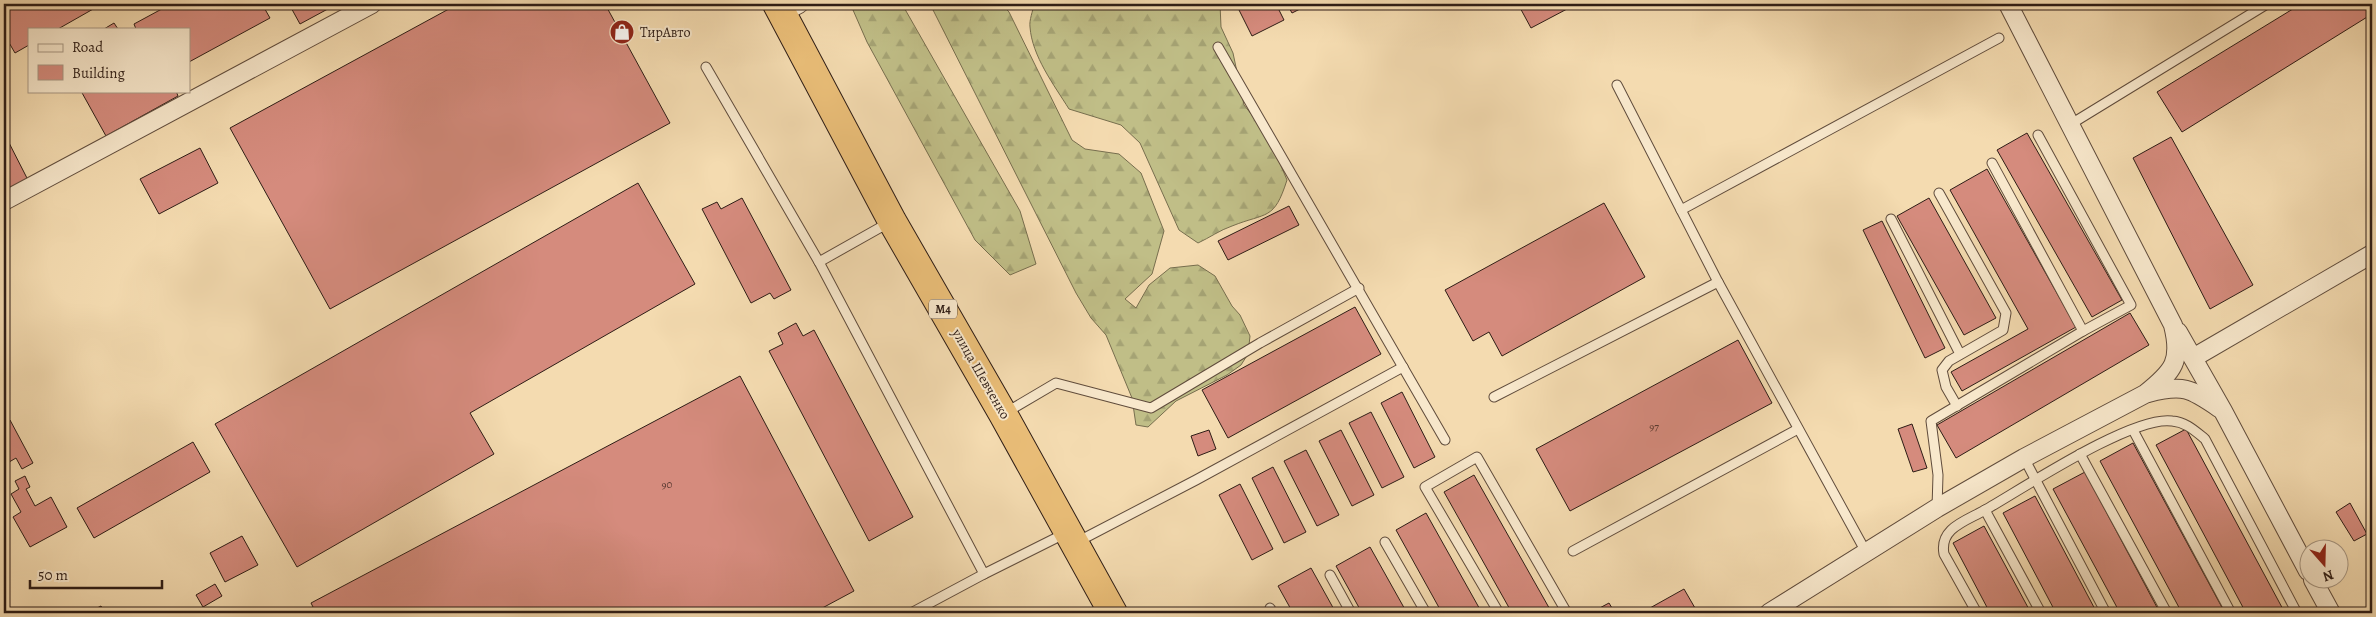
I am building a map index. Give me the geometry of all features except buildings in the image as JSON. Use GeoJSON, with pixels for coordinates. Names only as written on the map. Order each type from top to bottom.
{"type":"FeatureCollection","features":[{"type":"Feature","properties":{"kind":"highway","name":"улица Шевченко"},"geometry":{"type":"LineString","coordinates":[[786,7],[892,221],[1003,414],[1113,613]]}},
{"type":"Feature","properties":{"kind":"street"},"geometry":{"type":"LineString","coordinates":[[4,202],[372,4]]}},
{"type":"Feature","properties":{"kind":"street"},"geometry":{"type":"LineString","coordinates":[[2008,4],[2173,324],[2223,411],[2298,551]]}},
{"type":"Feature","properties":{"kind":"street"},"geometry":{"type":"LineString","coordinates":[[2193,358],[2372,254]]}},
{"type":"Feature","properties":{"kind":"street"},"geometry":{"type":"LineString","coordinates":[[1769,613],[1937,508],[2024,458],[2145,394],[2162,381],[2174,365],[2178,347],[2173,324]]}},
{"type":"Feature","properties":{"kind":"street"},"geometry":{"type":"LineString","coordinates":[[2145,394],[2167,388],[2184,388],[2198,394],[2223,411]]}},
{"type":"Feature","properties":{"kind":"street"},"geometry":{"type":"LineString","coordinates":[[2318,590],[2331,613]]}},
{"type":"Feature","properties":{"kind":"lane"},"geometry":{"type":"LineString","coordinates":[[2071,124],[2267,4]]}},
{"type":"Feature","properties":{"kind":"lane"},"geometry":{"type":"LineString","coordinates":[[1681,210],[1999,38]]}},
{"type":"Feature","properties":{"kind":"lane"},"geometry":{"type":"LineString","coordinates":[[1218,47],[1359,288],[1444,440]]}},
{"type":"Feature","properties":{"kind":"lane"},"geometry":{"type":"LineString","coordinates":[[706,67],[819,262],[984,574]]}},
{"type":"Feature","properties":{"kind":"lane"},"geometry":{"type":"LineString","coordinates":[[1617,85],[1718,282],[1866,552]]}},
{"type":"Feature","properties":{"kind":"lane"},"geometry":{"type":"LineString","coordinates":[[1937,508],[1938,475],[1931,421],[2084,330],[2132,305],[2038,135]]}},
{"type":"Feature","properties":{"kind":"lane"},"geometry":{"type":"LineString","coordinates":[[1992,163],[2084,330]]}},
{"type":"Feature","properties":{"kind":"lane"},"geometry":{"type":"LineString","coordinates":[[1939,194],[2006,313],[2003,330],[1948,361],[1942,370],[1946,387],[1957,406]]}},
{"type":"Feature","properties":{"kind":"lane"},"geometry":{"type":"LineString","coordinates":[[1891,219],[1960,354]]}},
{"type":"Feature","properties":{"kind":"lane"},"geometry":{"type":"LineString","coordinates":[[819,262],[892,221]]}},
{"type":"Feature","properties":{"kind":"lane"},"geometry":{"type":"LineString","coordinates":[[1494,397],[1718,282]]}},
{"type":"Feature","properties":{"kind":"lane"},"geometry":{"type":"LineString","coordinates":[[1003,414],[1056,382],[1151,408],[1260,343],[1359,288]]}},
{"type":"Feature","properties":{"kind":"lane"},"geometry":{"type":"LineString","coordinates":[[912,613],[984,574],[1072,537],[1196,480],[1403,368]]}},
{"type":"Feature","properties":{"kind":"lane"},"geometry":{"type":"LineString","coordinates":[[1976,613],[1944,554],[1942,543],[1948,532],[2080,454],[2133,430],[2156,422],[2171,420],[2188,425],[2205,439],[2297,613]]}},
{"type":"Feature","properties":{"kind":"lane"},"geometry":{"type":"LineString","coordinates":[[1573,551],[1798,429]]}},
{"type":"Feature","properties":{"kind":"lane"},"geometry":{"type":"LineString","coordinates":[[2133,430],[2231,613]]}},
{"type":"Feature","properties":{"kind":"lane"},"geometry":{"type":"LineString","coordinates":[[2080,454],[2167,613]]}},
{"type":"Feature","properties":{"kind":"lane"},"geometry":{"type":"LineString","coordinates":[[1499,613],[1425,487],[1477,457],[1567,613]]}},
{"type":"Feature","properties":{"kind":"lane"},"geometry":{"type":"LineString","coordinates":[[2024,458],[2106,613]]}},
{"type":"Feature","properties":{"kind":"lane"},"geometry":{"type":"LineString","coordinates":[[1986,510],[2041,613]]}},
{"type":"Feature","properties":{"kind":"lane"},"geometry":{"type":"LineString","coordinates":[[1385,542],[1426,613]]}},
{"type":"Feature","properties":{"kind":"lane"},"geometry":{"type":"LineString","coordinates":[[1330,575],[1351,613]]}},
{"type":"Feature","properties":{"kind":"green space"},"geometry":{"type":"Polygon","coordinates":[[[857,4],[902,4],[1020,211],[1036,264],[1010,275],[975,240],[867,42],[853,10],[857,4]]]}},
{"type":"Feature","properties":{"kind":"green space"},"geometry":{"type":"Polygon","coordinates":[[[930,4],[1002,4],[1009,12],[1072,140],[1085,149],[1119,154],[1141,173],[1164,231],[1152,274],[1125,299],[1136,308],[1149,285],[1170,268],[1198,265],[1215,276],[1232,306],[1240,315],[1250,336],[1248,354],[1241,365],[1227,375],[1176,401],[1148,427],[1136,425],[1132,398],[1106,335],[1091,318],[1076,293],[930,4]]]}},
{"type":"Feature","properties":{"kind":"green space"},"geometry":{"type":"Polygon","coordinates":[[[1034,4],[1220,4],[1221,27],[1233,53],[1244,105],[1268,135],[1287,180],[1278,203],[1273,209],[1268,213],[1223,230],[1198,243],[1179,230],[1140,143],[1121,125],[1069,109],[1045,70],[1035,49],[1030,24],[1034,4]]]}},
{"type":"Feature","properties":{"kind":"place","name":"ТирАвто"},"geometry":{"type":"Point","coordinates":[622,32]}}]}
